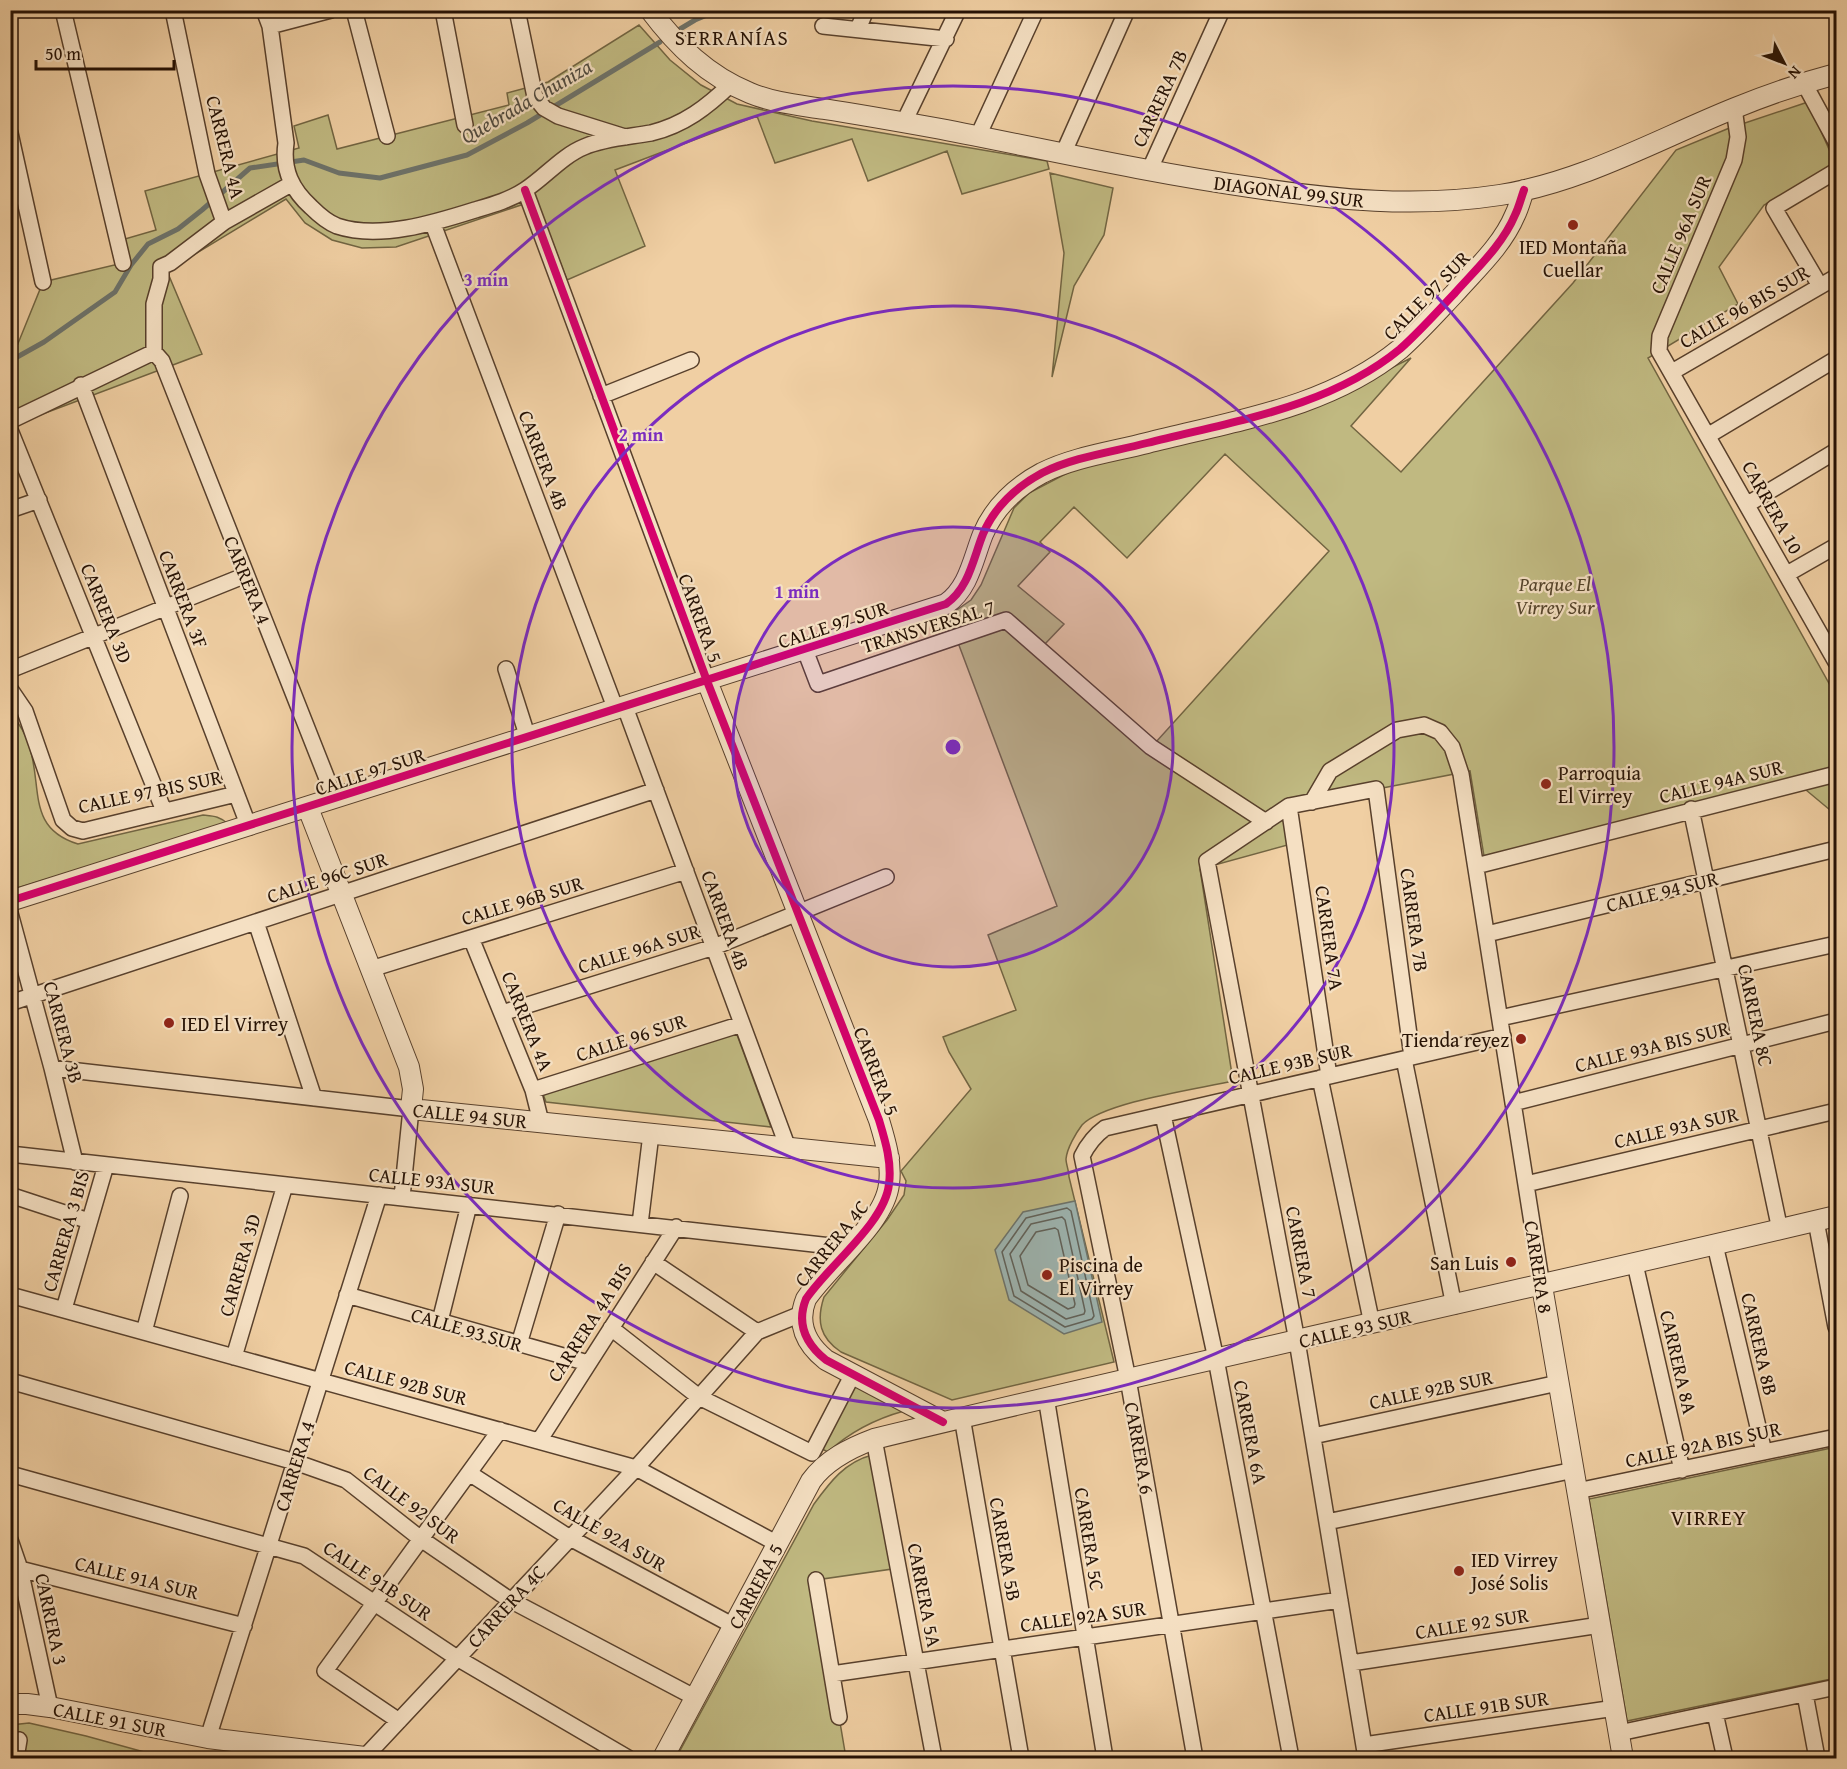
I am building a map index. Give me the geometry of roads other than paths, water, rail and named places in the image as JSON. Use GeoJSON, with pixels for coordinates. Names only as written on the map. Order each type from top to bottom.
{"type":"FeatureCollection","features":[{"type":"Feature","properties":{"kind":"street"},"geometry":{"type":"LineString","coordinates":[[63,10],[123,263]]}},
{"type":"Feature","properties":{"kind":"street","name":"CARRERA 4A"},"geometry":{"type":"LineString","coordinates":[[173,10],[211,188],[222,217]]}},
{"type":"Feature","properties":{"kind":"street"},"geometry":{"type":"LineString","coordinates":[[264,10],[270,26],[289,180],[314,210],[335,225],[352,230],[396,230],[433,224],[507,200],[525,190],[584,147],[675,126],[695,116],[731,84],[688,54],[675,42],[650,10]]}},
{"type":"Feature","properties":{"kind":"street"},"geometry":{"type":"LineString","coordinates":[[270,26],[331,10]]}},
{"type":"Feature","properties":{"kind":"street"},"geometry":{"type":"LineString","coordinates":[[354,10],[387,136]]}},
{"type":"Feature","properties":{"kind":"street"},"geometry":{"type":"LineString","coordinates":[[443,10],[465,125]]}},
{"type":"Feature","properties":{"kind":"street"},"geometry":{"type":"LineString","coordinates":[[517,10],[535,97],[544,108],[558,116],[626,137]]}},
{"type":"Feature","properties":{"kind":"street"},"geometry":{"type":"LineString","coordinates":[[858,29],[866,10]]}},
{"type":"Feature","properties":{"kind":"street"},"geometry":{"type":"LineString","coordinates":[[904,122],[958,10]]}},
{"type":"Feature","properties":{"kind":"street"},"geometry":{"type":"LineString","coordinates":[[978,136],[1036,10]]}},
{"type":"Feature","properties":{"kind":"street"},"geometry":{"type":"LineString","coordinates":[[1063,154],[1127,10]]}},
{"type":"Feature","properties":{"kind":"street","name":"CARRERA 7B"},"geometry":{"type":"LineString","coordinates":[[1149,171],[1222,10]]}},
{"type":"Feature","properties":{"kind":"street"},"geometry":{"type":"LineString","coordinates":[[823,26],[946,39]]}},
{"type":"Feature","properties":{"kind":"street","name":"DIAGONAL 99 SUR"},"geometry":{"type":"LineString","coordinates":[[731,84],[765,99],[904,122],[1149,171],[1282,192],[1380,202],[1449,201],[1524,190],[1565,178],[1629,154],[1734,108],[1804,82],[1836,74]]}},
{"type":"Feature","properties":{"kind":"street"},"geometry":{"type":"LineString","coordinates":[[1804,82],[1836,142]]}},
{"type":"Feature","properties":{"kind":"street","name":"CALLE 96A SUR"},"geometry":{"type":"LineString","coordinates":[[1672,372],[1659,351],[1660,336],[1734,160],[1738,137],[1734,108]]}},
{"type":"Feature","properties":{"kind":"street"},"geometry":{"type":"LineString","coordinates":[[10,133],[43,282]]}},
{"type":"Feature","properties":{"kind":"street"},"geometry":{"type":"LineString","coordinates":[[1820,286],[1774,208],[1836,171]]}},
{"type":"Feature","properties":{"kind":"street"},"geometry":{"type":"LineString","coordinates":[[10,421],[81,386],[158,356],[154,304],[161,279],[161,267],[170,263],[222,217],[289,180]]}},
{"type":"Feature","properties":{"kind":"street","name":"CARRERA 5"},"geometry":{"type":"LineString","coordinates":[[525,190],[707,681],[879,1120],[889,1158]]}},
{"type":"Feature","properties":{"kind":"street","name":"CALLE 97 SUR"},"geometry":{"type":"LineString","coordinates":[[10,901],[937,608],[952,600],[968,578],[984,532],[1000,505],[1024,484],[1042,473],[1083,459],[1295,406],[1338,386],[1386,359],[1428,323],[1496,246],[1515,216],[1524,190]]}},
{"type":"Feature","properties":{"kind":"street","name":"CARRERA 4B"},"geometry":{"type":"LineString","coordinates":[[433,224],[620,709],[656,790],[788,1148]]}},
{"type":"Feature","properties":{"kind":"street","name":"CALLE 96 BIS SUR"},"geometry":{"type":"LineString","coordinates":[[1672,372],[1836,277]]}},
{"type":"Feature","properties":{"kind":"street","name":"CARRERA 4"},"geometry":{"type":"LineString","coordinates":[[158,356],[335,799]]}},
{"type":"Feature","properties":{"kind":"street"},"geometry":{"type":"LineString","coordinates":[[1709,435],[1836,359]]}},
{"type":"Feature","properties":{"kind":"street"},"geometry":{"type":"LineString","coordinates":[[602,396],[691,360]]}},
{"type":"Feature","properties":{"kind":"street","name":"CARRERA 10"},"geometry":{"type":"LineString","coordinates":[[1672,372],[1787,574],[1831,641],[1836,662]]}},
{"type":"Feature","properties":{"kind":"street","name":"CARRERA 3F"},"geometry":{"type":"LineString","coordinates":[[81,386],[249,827]]}},
{"type":"Feature","properties":{"kind":"street","name":"CARRERA 3D"},"geometry":{"type":"LineString","coordinates":[[10,430],[164,811]]}},
{"type":"Feature","properties":{"kind":"street"},"geometry":{"type":"LineString","coordinates":[[1748,504],[1836,451]]}},
{"type":"Feature","properties":{"kind":"street"},"geometry":{"type":"LineString","coordinates":[[10,510],[39,500]]}},
{"type":"Feature","properties":{"kind":"street"},"geometry":{"type":"LineString","coordinates":[[1787,574],[1836,546]]}},
{"type":"Feature","properties":{"kind":"street"},"geometry":{"type":"LineString","coordinates":[[10,652],[14,668],[246,575]]}},
{"type":"Feature","properties":{"kind":"street","name":"TRANSVERSAL 7"},"geometry":{"type":"LineString","coordinates":[[805,650],[818,684],[1006,620],[1151,747],[1266,822]]}},
{"type":"Feature","properties":{"kind":"street"},"geometry":{"type":"LineString","coordinates":[[506,669],[528,738]]}},
{"type":"Feature","properties":{"kind":"street"},"geometry":{"type":"LineString","coordinates":[[10,689],[17,712]]}},
{"type":"Feature","properties":{"kind":"street","name":"CALLE 97 BIS SUR"},"geometry":{"type":"LineString","coordinates":[[17,712],[63,820],[72,828],[83,831],[236,794]]}},
{"type":"Feature","properties":{"kind":"street","name":"CARRERA 8"},"geometry":{"type":"LineString","coordinates":[[1312,802],[1330,771],[1397,730],[1424,725],[1440,732],[1452,747],[1461,774],[1542,1286],[1623,1758]]}},
{"type":"Feature","properties":{"kind":"street","name":"CALLE 94A SUR"},"geometry":{"type":"LineString","coordinates":[[1476,866],[1836,774]]}},
{"type":"Feature","properties":{"kind":"street","name":"CARRERA 7B"},"geometry":{"type":"LineString","coordinates":[[1312,802],[1376,789],[1408,1058],[1454,1306]]}},
{"type":"Feature","properties":{"kind":"street","name":"CALLE 96C SUR"},"geometry":{"type":"LineString","coordinates":[[10,1004],[656,790]]}},
{"type":"Feature","properties":{"kind":"street"},"geometry":{"type":"LineString","coordinates":[[1266,822],[1289,806],[1312,802]]}},
{"type":"Feature","properties":{"kind":"street","name":"CARRERA 7A"},"geometry":{"type":"LineString","coordinates":[[1289,806],[1324,1077],[1372,1324]]}},
{"type":"Feature","properties":{"kind":"street"},"geometry":{"type":"LineString","coordinates":[[308,808],[412,1078],[402,1197]]}},
{"type":"Feature","properties":{"kind":"street","name":"CARRERA 8C"},"geometry":{"type":"LineString","coordinates":[[1691,810],[1780,1230]]}},
{"type":"Feature","properties":{"kind":"street","name":"CARRERA 7"},"geometry":{"type":"LineString","coordinates":[[1266,822],[1207,861],[1297,1341],[1365,1752]]}},
{"type":"Feature","properties":{"kind":"street","name":"CALLE 94 SUR"},"geometry":{"type":"LineString","coordinates":[[1486,934],[1836,849]]}},
{"type":"Feature","properties":{"kind":"street","name":"CALLE 96B SUR"},"geometry":{"type":"LineString","coordinates":[[371,969],[686,871]]}},
{"type":"Feature","properties":{"kind":"street","name":"CALLE 96A SUR"},"geometry":{"type":"LineString","coordinates":[[502,1013],[714,947],[886,877]]}},
{"type":"Feature","properties":{"kind":"street","name":"CARRERA 3B"},"geometry":{"type":"LineString","coordinates":[[10,914],[75,1162]]}},
{"type":"Feature","properties":{"kind":"street"},"geometry":{"type":"LineString","coordinates":[[256,922],[314,1098]]}},
{"type":"Feature","properties":{"kind":"street","name":"CARRERA 4A"},"geometry":{"type":"LineString","coordinates":[[471,938],[533,1090],[541,1122]]}},
{"type":"Feature","properties":{"kind":"street"},"geometry":{"type":"LineString","coordinates":[[1500,1018],[1836,944]]}},
{"type":"Feature","properties":{"kind":"street","name":"CALLE 93A BIS SUR"},"geometry":{"type":"LineString","coordinates":[[1513,1103],[1836,1021]]}},
{"type":"Feature","properties":{"kind":"street","name":"CALLE 96 SUR"},"geometry":{"type":"LineString","coordinates":[[533,1090],[742,1024]]}},
{"type":"Feature","properties":{"kind":"street","name":"CALLE 93B SUR"},"geometry":{"type":"LineString","coordinates":[[1090,1140],[1105,1128],[1503,1036]]}},
{"type":"Feature","properties":{"kind":"street","name":"CALLE 94 SUR"},"geometry":{"type":"LineString","coordinates":[[52,1068],[411,1109],[889,1158]]}},
{"type":"Feature","properties":{"kind":"street","name":"CALLE 93A SUR"},"geometry":{"type":"LineString","coordinates":[[1526,1184],[1836,1111]]}},
{"type":"Feature","properties":{"kind":"street","name":"CARRERA 6A"},"geometry":{"type":"LineString","coordinates":[[1163,1115],[1216,1359],[1291,1758]]}},
{"type":"Feature","properties":{"kind":"street"},"geometry":{"type":"LineString","coordinates":[[640,1224],[651,1134]]}},
{"type":"Feature","properties":{"kind":"street","name":"CARRERA 6"},"geometry":{"type":"LineString","coordinates":[[1090,1140],[1082,1156],[1128,1379],[1195,1758]]}},
{"type":"Feature","properties":{"kind":"street","name":"CALLE 93A SUR"},"geometry":{"type":"LineString","coordinates":[[10,1154],[849,1248]]}},
{"type":"Feature","properties":{"kind":"street","name":"CARRERA 4C"},"geometry":{"type":"LineString","coordinates":[[367,1758],[510,1600],[636,1468],[757,1332],[801,1314],[811,1292],[876,1216],[886,1197],[889,1185],[889,1158]]}},
{"type":"Feature","properties":{"kind":"street","name":"CARRERA 3 BIS"},"geometry":{"type":"LineString","coordinates":[[64,1309],[106,1165]]}},
{"type":"Feature","properties":{"kind":"street","name":"CARRERA 3D"},"geometry":{"type":"LineString","coordinates":[[234,1357],[285,1185]]}},
{"type":"Feature","properties":{"kind":"street"},"geometry":{"type":"LineString","coordinates":[[10,1195],[89,1221]]}},
{"type":"Feature","properties":{"kind":"street","name":"CARRERA 4"},"geometry":{"type":"LineString","coordinates":[[208,1738],[379,1195]]}},
{"type":"Feature","properties":{"kind":"street"},"geometry":{"type":"LineString","coordinates":[[144,1332],[180,1196]]}},
{"type":"Feature","properties":{"kind":"street"},"geometry":{"type":"LineString","coordinates":[[440,1321],[469,1205]]}},
{"type":"Feature","properties":{"kind":"street"},"geometry":{"type":"LineString","coordinates":[[519,1344],[558,1214]]}},
{"type":"Feature","properties":{"kind":"street","name":"CALLE 93 SUR"},"geometry":{"type":"LineString","coordinates":[[874,1439],[1046,1397],[1542,1286],[1836,1216]]}},
{"type":"Feature","properties":{"kind":"street"},"geometry":{"type":"LineString","coordinates":[[1816,1221],[1836,1327]]}},
{"type":"Feature","properties":{"kind":"street","name":"CARRERA 4A BIS"},"geometry":{"type":"LineString","coordinates":[[538,1441],[676,1227]]}},
{"type":"Feature","properties":{"kind":"street","name":"CARRERA 8B"},"geometry":{"type":"LineString","coordinates":[[1716,1245],[1764,1452]]}},
{"type":"Feature","properties":{"kind":"street"},"geometry":{"type":"LineString","coordinates":[[653,1262],[757,1332]]}},
{"type":"Feature","properties":{"kind":"street","name":"CARRERA 8A"},"geometry":{"type":"LineString","coordinates":[[1635,1264],[1682,1470]]}},
{"type":"Feature","properties":{"kind":"street","name":"CALLE 92B SUR"},"geometry":{"type":"LineString","coordinates":[[10,1294],[636,1468],[778,1544]]}},
{"type":"Feature","properties":{"kind":"street","name":"CALLE 93 SUR"},"geometry":{"type":"LineString","coordinates":[[347,1295],[588,1363]]}},
{"type":"Feature","properties":{"kind":"street"},"geometry":{"type":"LineString","coordinates":[[801,1314],[805,1336],[813,1349],[826,1360],[952,1420]]}},
{"type":"Feature","properties":{"kind":"street"},"geometry":{"type":"LineString","coordinates":[[611,1328],[699,1397],[812,1453],[853,1374]]}},
{"type":"Feature","properties":{"kind":"street","name":"CALLE 92 SUR"},"geometry":{"type":"LineString","coordinates":[[10,1381],[295,1462],[345,1480],[421,1539],[510,1600],[696,1698]]}},
{"type":"Feature","properties":{"kind":"street","name":"CALLE 92B SUR"},"geometry":{"type":"LineString","coordinates":[[1313,1436],[1558,1383]]}},
{"type":"Feature","properties":{"kind":"street","name":"CARRERA 5C"},"geometry":{"type":"LineString","coordinates":[[1046,1397],[1105,1758]]}},
{"type":"Feature","properties":{"kind":"street","name":"CARRERA 5B"},"geometry":{"type":"LineString","coordinates":[[952,1420],[1002,1649],[1021,1758]]}},
{"type":"Feature","properties":{"kind":"street"},"geometry":{"type":"LineString","coordinates":[[399,1721],[325,1671],[500,1430]]}},
{"type":"Feature","properties":{"kind":"street","name":"CALLE 92A BIS SUR"},"geometry":{"type":"LineString","coordinates":[[1577,1491],[1836,1437]]}},
{"type":"Feature","properties":{"kind":"street","name":"CARRERA 5"},"geometry":{"type":"LineString","coordinates":[[663,1758],[815,1476],[839,1456],[874,1439]]}},
{"type":"Feature","properties":{"kind":"street","name":"CARRERA 5A"},"geometry":{"type":"LineString","coordinates":[[874,1439],[934,1758]]}},
{"type":"Feature","properties":{"kind":"street"},"geometry":{"type":"LineString","coordinates":[[1327,1522],[1574,1470]]}},
{"type":"Feature","properties":{"kind":"street","name":"CALLE 92A SUR"},"geometry":{"type":"LineString","coordinates":[[469,1473],[570,1538],[734,1626]]}},
{"type":"Feature","properties":{"kind":"street","name":"CALLE 91B SUR"},"geometry":{"type":"LineString","coordinates":[[10,1474],[304,1556],[457,1658],[628,1758]]}},
{"type":"Feature","properties":{"kind":"street","name":"CARRERA 3"},"geometry":{"type":"LineString","coordinates":[[10,1540],[20,1569],[50,1707]]}},
{"type":"Feature","properties":{"kind":"street","name":"CALLE 91A SUR"},"geometry":{"type":"LineString","coordinates":[[20,1569],[244,1626]]}},
{"type":"Feature","properties":{"kind":"street"},"geometry":{"type":"LineString","coordinates":[[816,1580],[839,1717]]}},
{"type":"Feature","properties":{"kind":"street","name":"CALLE 92A SUR"},"geometry":{"type":"LineString","coordinates":[[832,1674],[1340,1600]]}},
{"type":"Feature","properties":{"kind":"street","name":"CALLE 92 SUR"},"geometry":{"type":"LineString","coordinates":[[1351,1663],[1600,1624]]}},
{"type":"Feature","properties":{"kind":"street"},"geometry":{"type":"LineString","coordinates":[[1619,1733],[1836,1687]]}},
{"type":"Feature","properties":{"kind":"street"},"geometry":{"type":"LineString","coordinates":[[1805,1694],[1817,1758]]}},
{"type":"Feature","properties":{"kind":"street","name":"CALLE 91 SUR"},"geometry":{"type":"LineString","coordinates":[[10,1704],[50,1707],[208,1738],[367,1758]]}},
{"type":"Feature","properties":{"kind":"street","name":"CALLE 91B SUR"},"geometry":{"type":"LineString","coordinates":[[1365,1752],[1615,1708]]}},
{"type":"Feature","properties":{"kind":"street"},"geometry":{"type":"LineString","coordinates":[[1715,1713],[1725,1758]]}},
{"type":"Feature","properties":{"kind":"street","name":"CALLE 91 SUR"},"geometry":{"type":"LineString","coordinates":[[208,1738],[269,1758]]}},
{"type":"Feature","properties":{"kind":"street"},"geometry":{"type":"LineString","coordinates":[[16,1758],[19,1740]]}},
{"type":"Feature","properties":{"kind":"water","name":"Piscina de El Virrey"},"geometry":{"type":"Polygon","coordinates":[[[1075,1201],[1102,1322],[1064,1334],[1009,1300],[995,1250],[1023,1212],[1075,1201]]]}},
{"type":"Feature","properties":{"kind":"waterway","name":"Quebrada Chuniza"},"geometry":{"type":"LineString","coordinates":[[680,29],[719,10]]}},
{"type":"Feature","properties":{"kind":"waterway","name":"Quebrada Chuniza"},"geometry":{"type":"LineString","coordinates":[[10,361],[44,342],[115,292],[131,265],[148,244],[178,229],[250,168],[304,160],[339,173],[380,178],[467,155],[527,123],[660,42]]}},
{"type":"Feature","properties":{"kind":"place","name":"IED Montaña Cuellar"},"geometry":{"type":"Point","coordinates":[1573,225]}},
{"type":"Feature","properties":{"kind":"place","name":"Parroquia El Virrey"},"geometry":{"type":"Point","coordinates":[1546,784]}},
{"type":"Feature","properties":{"kind":"place","name":"IED El Virrey"},"geometry":{"type":"Point","coordinates":[169,1023]}},
{"type":"Feature","properties":{"kind":"place","name":"Tienda reyez"},"geometry":{"type":"Point","coordinates":[1521,1039]}},
{"type":"Feature","properties":{"kind":"place","name":"San Luis"},"geometry":{"type":"Point","coordinates":[1511,1262]}},
{"type":"Feature","properties":{"kind":"place","name":"Piscina de El Virrey"},"geometry":{"type":"Point","coordinates":[1047,1275]}},
{"type":"Feature","properties":{"kind":"place","name":"IED Virrey José Solis"},"geometry":{"type":"Point","coordinates":[1459,1571]}},
{"type":"Feature","properties":{"kind":"district","name":"SERRANÍAS"},"geometry":{"type":"Point","coordinates":[732,37]}},
{"type":"Feature","properties":{"kind":"district","name":"VIRREY"},"geometry":{"type":"Point","coordinates":[1709,1517]}},
{"type":"Feature","properties":{"kind":"park label","name":"Parque El Virrey Sur"},"geometry":{"type":"Point","coordinates":[1555,594]}}]}
